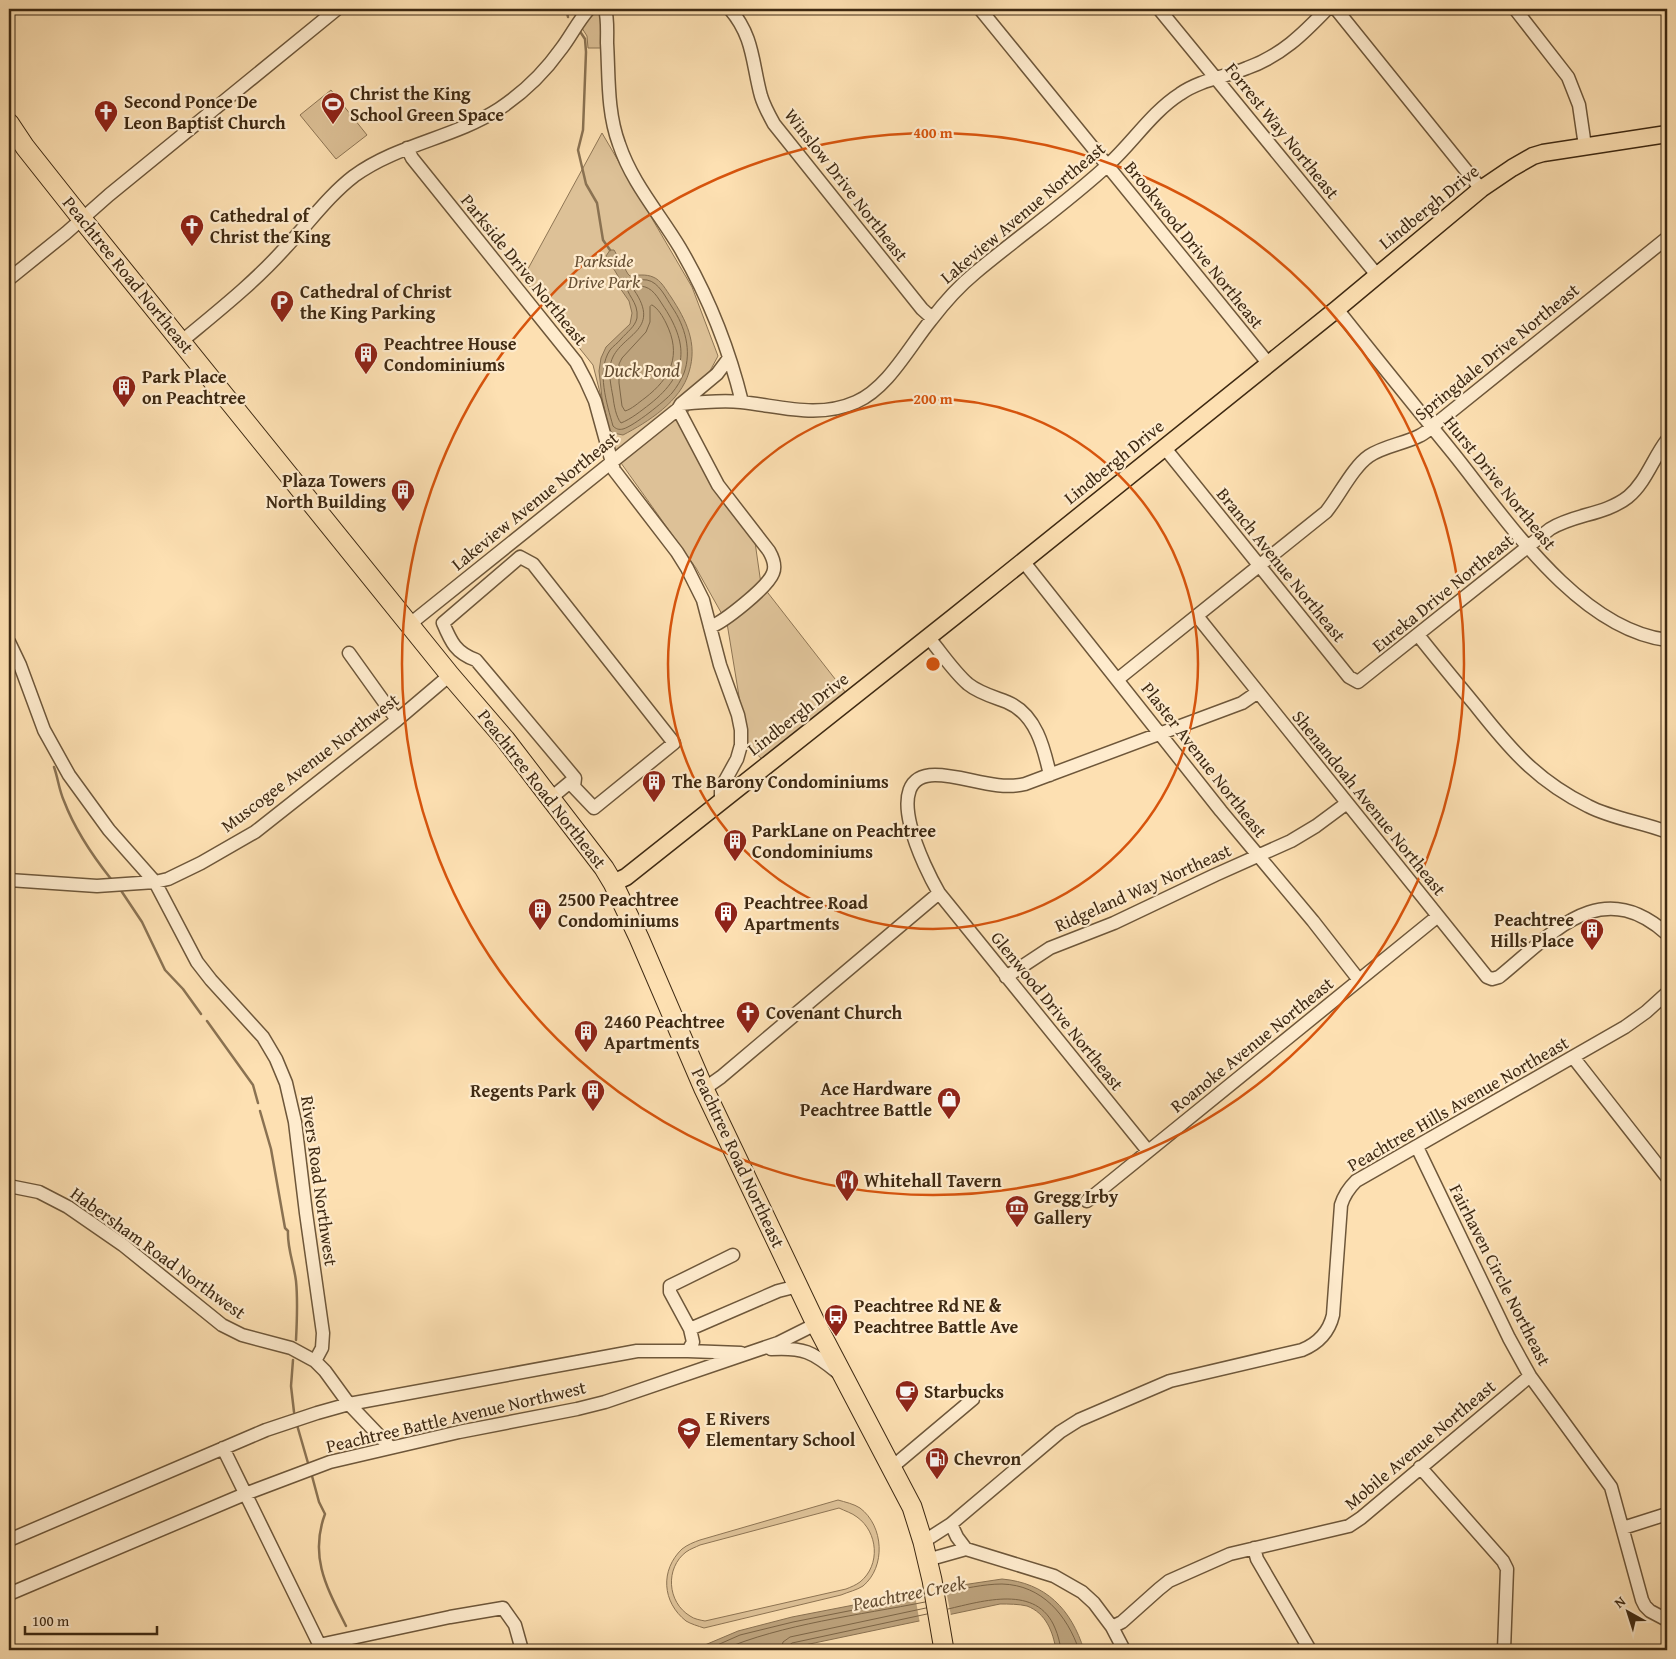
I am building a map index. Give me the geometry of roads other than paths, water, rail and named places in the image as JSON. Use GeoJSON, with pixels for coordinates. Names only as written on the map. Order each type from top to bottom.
{"type":"FeatureCollection","features":[{"type":"Feature","properties":{"kind":"highway","name":"Peachtree Road Northeast"},"geometry":{"type":"LineString","coordinates":[[9,122],[23,151],[82,219],[182,341],[596,855],[613,883],[704,1089],[816,1324],[912,1507],[932,1580],[944,1650]]}},
{"type":"Feature","properties":{"kind":"main road","name":"Lindbergh Drive"},"geometry":{"type":"LineString","coordinates":[[613,883],[626,877],[928,637],[1337,308],[1481,189],[1534,156],[1554,150],[1667,134]]}},
{"type":"Feature","properties":{"kind":"street"},"geometry":{"type":"LineString","coordinates":[[9,279],[338,9]]}},
{"type":"Feature","properties":{"kind":"street"},"geometry":{"type":"LineString","coordinates":[[182,341],[260,275],[342,185],[372,164],[407,148],[476,122],[516,97],[548,67],[589,9]]}},
{"type":"Feature","properties":{"kind":"street"},"geometry":{"type":"LineString","coordinates":[[605,9],[610,95],[618,143],[639,187],[694,274],[729,358],[742,402]]}},
{"type":"Feature","properties":{"kind":"street","name":"Winslow Drive Northeast"},"geometry":{"type":"LineString","coordinates":[[730,9],[744,28],[749,40],[761,96],[774,124],[922,309],[932,318]]}},
{"type":"Feature","properties":{"kind":"street","name":"Brookwood Drive Northeast"},"geometry":{"type":"LineString","coordinates":[[980,9],[1268,363]]}},
{"type":"Feature","properties":{"kind":"street","name":"Forrest Way Northeast"},"geometry":{"type":"LineString","coordinates":[[1159,9],[1377,275]]}},
{"type":"Feature","properties":{"kind":"street","name":"Lakeview Avenue Northeast"},"geometry":{"type":"LineString","coordinates":[[679,406],[711,401],[742,402],[818,412],[839,409],[857,402],[873,392],[886,380],[932,318],[951,296],[973,275],[1108,166],[1172,99],[1192,87],[1248,68],[1281,52],[1299,38],[1327,9]]}},
{"type":"Feature","properties":{"kind":"street"},"geometry":{"type":"LineString","coordinates":[[1336,9],[1481,189]]}},
{"type":"Feature","properties":{"kind":"street"},"geometry":{"type":"LineString","coordinates":[[1515,9],[1568,77],[1579,105],[1585,146]]}},
{"type":"Feature","properties":{"kind":"street","name":"Parkside Drive Northeast"},"geometry":{"type":"LineString","coordinates":[[407,148],[412,158],[576,362],[595,401],[611,462],[618,477],[652,519],[687,568],[703,600],[720,665],[738,715],[741,730],[737,759],[721,790],[721,800]]}},
{"type":"Feature","properties":{"kind":"street","name":"Springdale Drive Northeast"},"geometry":{"type":"LineString","coordinates":[[1118,679],[1326,512],[1367,457],[1380,450],[1420,436],[1667,238]]}},
{"type":"Feature","properties":{"kind":"street","name":"Hurst Drive Northeast"},"geometry":{"type":"LineString","coordinates":[[1337,308],[1528,546],[1558,578],[1583,601],[1602,614],[1643,634],[1667,640]]}},
{"type":"Feature","properties":{"kind":"street","name":"Lakeview Avenue Northeast"},"geometry":{"type":"LineString","coordinates":[[410,624],[679,406],[717,374],[729,358]]}},
{"type":"Feature","properties":{"kind":"street"},"geometry":{"type":"LineString","coordinates":[[679,406],[718,485],[769,551],[774,561],[773,573],[768,582],[723,621],[710,627]]}},
{"type":"Feature","properties":{"kind":"street","name":"Eureka Drive Northeast"},"geometry":{"type":"LineString","coordinates":[[1378,668],[1528,546],[1559,524],[1608,508],[1629,496],[1641,484],[1667,440]]}},
{"type":"Feature","properties":{"kind":"street","name":"Branch Avenue Northeast"},"geometry":{"type":"LineString","coordinates":[[1164,447],[1349,677],[1358,682],[1378,668]]}},
{"type":"Feature","properties":{"kind":"street"},"geometry":{"type":"LineString","coordinates":[[500,551],[510,567]]}},
{"type":"Feature","properties":{"kind":"street"},"geometry":{"type":"LineString","coordinates":[[520,557],[533,564],[674,743],[594,808],[574,787],[575,778],[476,660],[463,656],[450,640],[443,623],[494,580],[520,557]]}},
{"type":"Feature","properties":{"kind":"street","name":"Plaster Avenue Northeast"},"geometry":{"type":"LineString","coordinates":[[1023,561],[1359,980]]}},
{"type":"Feature","properties":{"kind":"street"},"geometry":{"type":"LineString","coordinates":[[485,564],[494,580]]}},
{"type":"Feature","properties":{"kind":"street","name":"Shenandoah Avenue Northeast"},"geometry":{"type":"LineString","coordinates":[[1197,616],[1487,977],[1492,979],[1499,977],[1569,921],[1585,912],[1605,908],[1623,909],[1640,914],[1654,922],[1667,934]]}},
{"type":"Feature","properties":{"kind":"street"},"geometry":{"type":"LineString","coordinates":[[1418,635],[1509,748],[1541,778],[1564,794],[1589,807],[1615,817],[1667,832]]}},
{"type":"Feature","properties":{"kind":"street"},"geometry":{"type":"LineString","coordinates":[[928,637],[969,685],[1009,703],[1025,715],[1041,740],[1050,775]]}},
{"type":"Feature","properties":{"kind":"street","name":"Rivers Road Northwest"},"geometry":{"type":"LineString","coordinates":[[9,642],[20,665],[44,730],[69,775],[110,830],[155,882],[197,962],[263,1037],[276,1059],[286,1082],[295,1122],[323,1334],[322,1348],[314,1361]]}},
{"type":"Feature","properties":{"kind":"street"},"geometry":{"type":"LineString","coordinates":[[349,653],[397,720]]}},
{"type":"Feature","properties":{"kind":"street","name":"Muscogee Avenue Northwest"},"geometry":{"type":"LineString","coordinates":[[9,880],[97,886],[155,882],[168,879],[201,863],[255,832],[397,720],[450,675]]}},
{"type":"Feature","properties":{"kind":"street","name":"Glenwood Drive Northeast"},"geometry":{"type":"LineString","coordinates":[[1148,1151],[939,893],[925,868],[909,821],[906,798],[913,784],[923,777],[934,775],[1014,787],[1242,702],[1258,692]]}},
{"type":"Feature","properties":{"kind":"street"},"geometry":{"type":"LineString","coordinates":[[551,798],[575,778]]}},
{"type":"Feature","properties":{"kind":"street","name":"Ridgeland Way Northeast"},"geometry":{"type":"LineString","coordinates":[[1006,977],[1050,948],[1114,923],[1304,834],[1347,803]]}},
{"type":"Feature","properties":{"kind":"street"},"geometry":{"type":"LineString","coordinates":[[704,1089],[721,1077],[939,893]]}},
{"type":"Feature","properties":{"kind":"street","name":"Roanoke Avenue Northeast"},"geometry":{"type":"LineString","coordinates":[[1087,1200],[1438,916]]}},
{"type":"Feature","properties":{"kind":"street","name":"Peachtree Hills Avenue Northeast"},"geometry":{"type":"LineString","coordinates":[[925,1551],[951,1524],[1060,1432],[1079,1420],[1170,1381],[1302,1350],[1318,1342],[1328,1330],[1334,1315],[1342,1205],[1345,1194],[1356,1181],[1624,1027],[1646,1012],[1667,993]]}},
{"type":"Feature","properties":{"kind":"street"},"geometry":{"type":"LineString","coordinates":[[1573,1057],[1667,1177]]}},
{"type":"Feature","properties":{"kind":"street","name":"Fairhaven Circle Northeast"},"geometry":{"type":"LineString","coordinates":[[1417,1147],[1509,1338],[1530,1376],[1611,1487],[1645,1606],[1650,1611],[1667,1620]]}},
{"type":"Feature","properties":{"kind":"street","name":"Habersham Road Northwest"},"geometry":{"type":"LineString","coordinates":[[9,1186],[39,1192],[68,1207],[123,1246],[227,1328],[242,1335],[291,1348],[314,1361]]}},
{"type":"Feature","properties":{"kind":"street"},"geometry":{"type":"LineString","coordinates":[[688,1351],[693,1342],[690,1329],[670,1292],[670,1286],[733,1255]]}},
{"type":"Feature","properties":{"kind":"street"},"geometry":{"type":"LineString","coordinates":[[690,1329],[778,1291],[798,1286]]}},
{"type":"Feature","properties":{"kind":"street","name":"Peachtree Battle Avenue Northwest"},"geometry":{"type":"LineString","coordinates":[[9,1594],[245,1494],[330,1462],[390,1447],[605,1402],[749,1354],[778,1343],[816,1324]]}},
{"type":"Feature","properties":{"kind":"street","name":"Peachtree Battle Avenue Northwest"},"geometry":{"type":"LineString","coordinates":[[761,1349],[788,1348],[802,1350],[819,1357],[843,1377]]}},
{"type":"Feature","properties":{"kind":"street","name":"Peachtree Battle Avenue Northwest"},"geometry":{"type":"LineString","coordinates":[[9,1540],[295,1419],[349,1404],[637,1351],[749,1354]]}},
{"type":"Feature","properties":{"kind":"street"},"geometry":{"type":"LineString","coordinates":[[314,1361],[325,1371],[349,1404],[390,1447]]}},
{"type":"Feature","properties":{"kind":"street","name":"Mobile Avenue Northeast"},"geometry":{"type":"LineString","coordinates":[[1112,1627],[1122,1622],[1169,1581],[1230,1554],[1349,1526],[1530,1376]]}},
{"type":"Feature","properties":{"kind":"street"},"geometry":{"type":"LineString","coordinates":[[891,1468],[973,1400]]}},
{"type":"Feature","properties":{"kind":"street"},"geometry":{"type":"LineString","coordinates":[[223,1448],[321,1648],[450,1617],[503,1608],[516,1625],[522,1650]]}},
{"type":"Feature","properties":{"kind":"street"},"geometry":{"type":"LineString","coordinates":[[1420,1467],[1503,1561],[1507,1569],[1504,1650]]}},
{"type":"Feature","properties":{"kind":"street"},"geometry":{"type":"LineString","coordinates":[[1623,1528],[1667,1514]]}},
{"type":"Feature","properties":{"kind":"street"},"geometry":{"type":"LineString","coordinates":[[951,1524],[957,1537],[966,1549]]}},
{"type":"Feature","properties":{"kind":"street"},"geometry":{"type":"LineString","coordinates":[[1254,1548],[1257,1560],[1310,1650]]}},
{"type":"Feature","properties":{"kind":"street"},"geometry":{"type":"LineString","coordinates":[[925,1551],[966,1549],[1030,1567],[1069,1583],[1094,1603],[1112,1627],[1124,1650]]}},
{"type":"Feature","properties":{"kind":"water","name":"Duck Pond"},"geometry":{"type":"Polygon","coordinates":[[[610,250],[614,250],[630,276],[650,276],[656,278],[663,286],[686,323],[692,351],[689,372],[679,392],[653,417],[623,435],[613,433],[609,429],[602,398],[599,371],[601,358],[606,347],[630,324],[632,313],[629,301],[620,288],[621,283],[618,276],[606,256],[610,250]]]}},
{"type":"Feature","properties":{"kind":"water"},"geometry":{"type":"Polygon","coordinates":[[[1002,1579],[1032,1586],[1044,1592],[1055,1601],[1072,1622],[1084,1650],[1056,1650],[1051,1630],[1039,1613],[1027,1606],[1000,1604],[781,1650],[693,1650],[738,1631],[792,1617],[936,1589],[1002,1579]]]}},
{"type":"Feature","properties":{"kind":"waterway"},"geometry":{"type":"LineString","coordinates":[[566,9],[568,17]]}},
{"type":"Feature","properties":{"kind":"waterway"},"geometry":{"type":"LineString","coordinates":[[579,30],[585,39],[586,52],[583,130],[578,150],[586,184],[597,203],[603,240],[610,250]]}},
{"type":"Feature","properties":{"kind":"waterway"},"geometry":{"type":"LineString","coordinates":[[54,767],[62,797],[73,822],[111,879]]}},
{"type":"Feature","properties":{"kind":"waterway"},"geometry":{"type":"LineString","coordinates":[[120,889],[142,922],[165,970],[183,989],[201,1014]]}},
{"type":"Feature","properties":{"kind":"waterway"},"geometry":{"type":"LineString","coordinates":[[207,1021],[253,1085],[258,1103]]}},
{"type":"Feature","properties":{"kind":"waterway"},"geometry":{"type":"LineString","coordinates":[[260,1111],[271,1149],[295,1275],[297,1288],[296,1340]]}},
{"type":"Feature","properties":{"kind":"waterway"},"geometry":{"type":"LineString","coordinates":[[293,1360],[291,1386],[294,1412]]}},
{"type":"Feature","properties":{"kind":"waterway"},"geometry":{"type":"LineString","coordinates":[[297,1425],[308,1463]]}},
{"type":"Feature","properties":{"kind":"waterway"},"geometry":{"type":"LineString","coordinates":[[312,1476],[319,1502],[325,1514],[319,1544],[322,1572],[332,1599],[346,1626]]}},
{"type":"Feature","properties":{"kind":"waterway"},"geometry":{"type":"LineString","coordinates":[[354,1642],[358,1650]]}},
{"type":"Feature","properties":{"kind":"place","name":"Christ the King School Green Space"},"geometry":{"type":"Point","coordinates":[333,125]}},
{"type":"Feature","properties":{"kind":"place","name":"Second Ponce De Leon Baptist Church"},"geometry":{"type":"Point","coordinates":[106,133]}},
{"type":"Feature","properties":{"kind":"place","name":"Cathedral of Christ the King"},"geometry":{"type":"Point","coordinates":[192,247]}},
{"type":"Feature","properties":{"kind":"place","name":"Cathedral of Christ the King Parking"},"geometry":{"type":"Point","coordinates":[282,323]}},
{"type":"Feature","properties":{"kind":"place","name":"Peachtree House Condominiums"},"geometry":{"type":"Point","coordinates":[366,375]}},
{"type":"Feature","properties":{"kind":"place","name":"Park Place on Peachtree"},"geometry":{"type":"Point","coordinates":[124,408]}},
{"type":"Feature","properties":{"kind":"place","name":"Plaza Towers North Building"},"geometry":{"type":"Point","coordinates":[403,512]}},
{"type":"Feature","properties":{"kind":"place","name":"The Barony Condominiums"},"geometry":{"type":"Point","coordinates":[654,803]}},
{"type":"Feature","properties":{"kind":"place","name":"ParkLane on Peachtree Condominiums"},"geometry":{"type":"Point","coordinates":[735,862]}},
{"type":"Feature","properties":{"kind":"place","name":"2500 Peachtree Condominiums"},"geometry":{"type":"Point","coordinates":[540,931]}},
{"type":"Feature","properties":{"kind":"place","name":"Peachtree Road Apartments"},"geometry":{"type":"Point","coordinates":[726,934]}},
{"type":"Feature","properties":{"kind":"place","name":"Peachtree Hills Place"},"geometry":{"type":"Point","coordinates":[1592,951]}},
{"type":"Feature","properties":{"kind":"place","name":"Covenant Church"},"geometry":{"type":"Point","coordinates":[748,1034]}},
{"type":"Feature","properties":{"kind":"place","name":"2460 Peachtree Apartments"},"geometry":{"type":"Point","coordinates":[586,1053]}},
{"type":"Feature","properties":{"kind":"place","name":"Regents Park"},"geometry":{"type":"Point","coordinates":[593,1112]}},
{"type":"Feature","properties":{"kind":"place","name":"Ace Hardware Peachtree Battle"},"geometry":{"type":"Point","coordinates":[949,1120]}},
{"type":"Feature","properties":{"kind":"place","name":"Whitehall Tavern"},"geometry":{"type":"Point","coordinates":[847,1202]}},
{"type":"Feature","properties":{"kind":"place","name":"Gregg Irby Gallery"},"geometry":{"type":"Point","coordinates":[1017,1228]}},
{"type":"Feature","properties":{"kind":"place","name":"Peachtree Rd NE & Peachtree Battle Ave"},"geometry":{"type":"Point","coordinates":[836,1337]}},
{"type":"Feature","properties":{"kind":"place","name":"Starbucks"},"geometry":{"type":"Point","coordinates":[907,1413]}},
{"type":"Feature","properties":{"kind":"place","name":"E Rivers Elementary School"},"geometry":{"type":"Point","coordinates":[689,1450]}},
{"type":"Feature","properties":{"kind":"place","name":"Chevron"},"geometry":{"type":"Point","coordinates":[937,1480]}},
{"type":"Feature","properties":{"kind":"park label","name":"Parkside Drive Park"},"geometry":{"type":"Point","coordinates":[604,271]}},
{"type":"Feature","properties":{"kind":"water label","name":"Peachtree Creek"},"geometry":{"type":"Point","coordinates":[909,1593]}}]}
